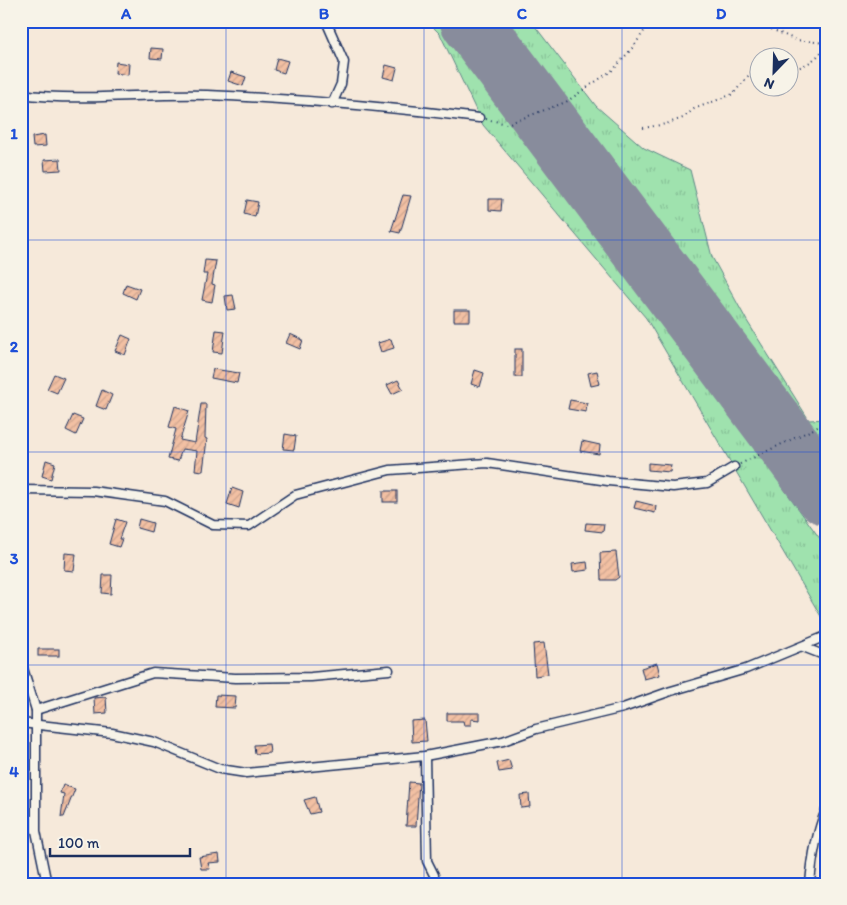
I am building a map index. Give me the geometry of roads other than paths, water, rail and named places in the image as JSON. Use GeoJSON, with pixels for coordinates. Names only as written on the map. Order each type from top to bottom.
{"type":"FeatureCollection","features":[{"type":"Feature","properties":{"kind":"street"},"geometry":{"type":"LineString","coordinates":[[326,21],[344,62],[341,84],[332,104]]}},
{"type":"Feature","properties":{"kind":"street"},"geometry":{"type":"LineString","coordinates":[[21,94],[86,98],[206,95],[417,110],[480,118]]}},
{"type":"Feature","properties":{"kind":"street"},"geometry":{"type":"LineString","coordinates":[[21,490],[94,491],[165,501],[213,525],[249,526],[295,495],[390,470],[487,463],[608,481],[673,487],[707,483],[734,467]]}},
{"type":"Feature","properties":{"kind":"street"},"geometry":{"type":"LineString","coordinates":[[21,723],[36,723],[112,733],[154,742],[220,769],[246,773],[425,756],[503,741],[536,730],[623,708],[671,691],[746,669],[826,636]]}},
{"type":"Feature","properties":{"kind":"street"},"geometry":{"type":"LineString","coordinates":[[803,647],[826,656]]}},
{"type":"Feature","properties":{"kind":"street"},"geometry":{"type":"LineString","coordinates":[[21,662],[36,710],[36,831],[47,884]]}},
{"type":"Feature","properties":{"kind":"street"},"geometry":{"type":"LineString","coordinates":[[36,710],[153,673],[234,678],[312,678],[389,670]]}},
{"type":"Feature","properties":{"kind":"street"},"geometry":{"type":"LineString","coordinates":[[425,756],[427,861],[434,875]]}},
{"type":"Feature","properties":{"kind":"street"},"geometry":{"type":"LineString","coordinates":[[810,884],[812,861],[820,824],[826,810]]}}]}
